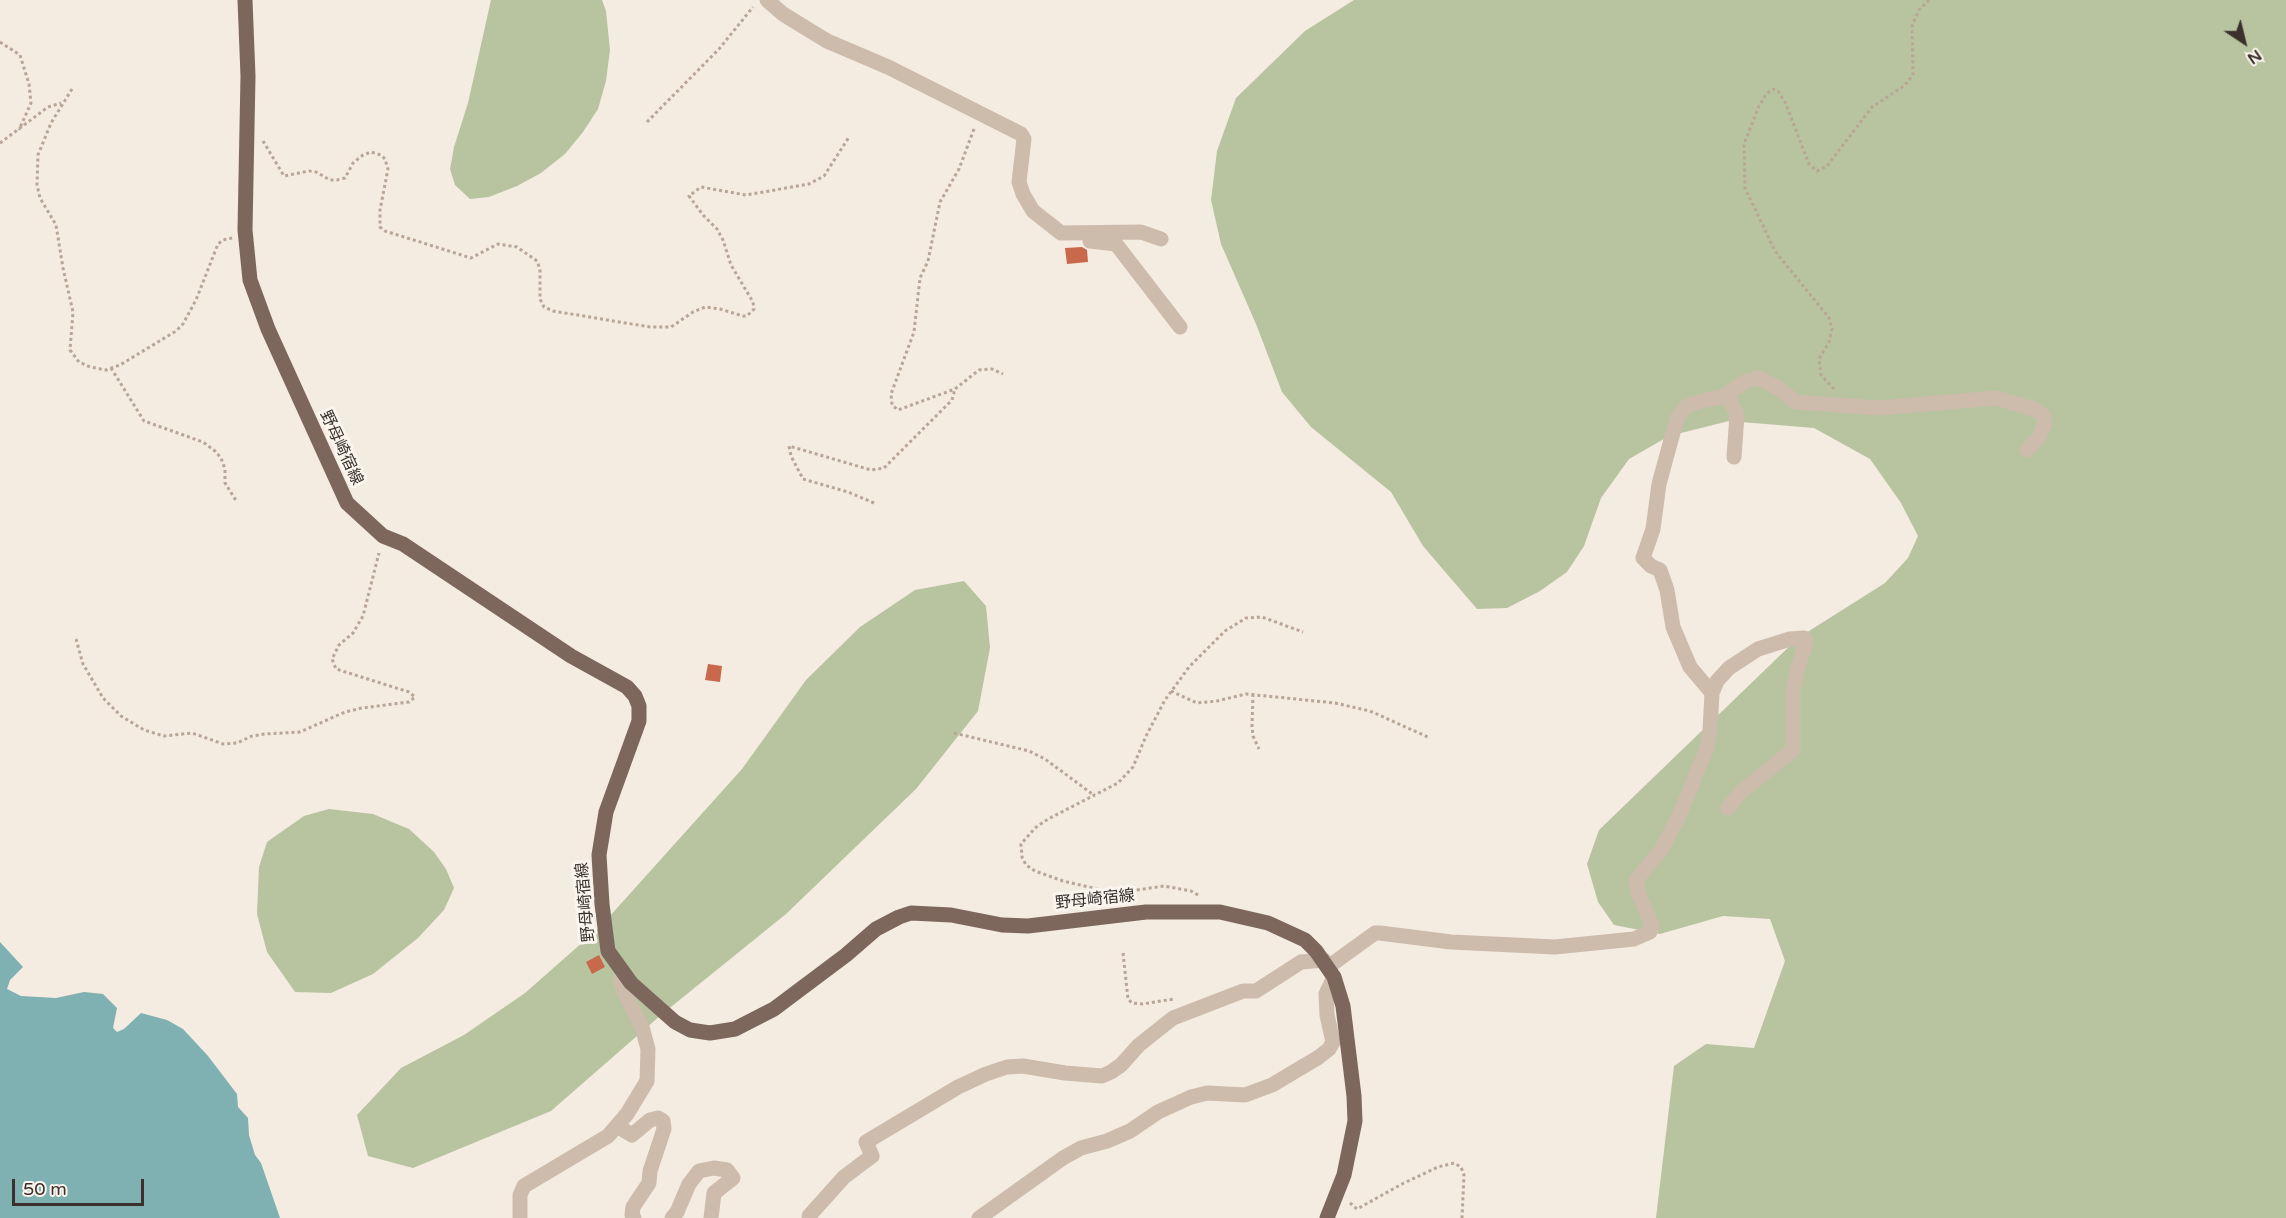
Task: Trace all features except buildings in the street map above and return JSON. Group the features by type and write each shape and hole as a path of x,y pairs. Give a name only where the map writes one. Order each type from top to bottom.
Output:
{"main road":[{"name":"野母崎宿線","path":"245,0 248,76 245,235 249,280 313,432 347,502 383,536 403,544 571,656 627,687 635,696 639,706 639,721 606,812 599,855 608,951 621,972 675,1022 690,1030 710,1033 735,1029 774,1009 846,955 876,929 911,913 951,915 1002,925 1028,926 1146,912 1220,912 1268,922 1305,940 1329,968 1343,1006 1355,1121 1344,1174 1327,1218"}],"street":[{"path":"767,0 783,14 827,41 888,67 1022,134 1024,139 1019,182 1033,211 1072,239 1116,244 1180,327"},
{"path":"1061,233 1141,232 1161,239"},
{"path":"1712,693 1690,667 1673,627 1667,590 1660,570 1651,566 1643,558 1653,529 1659,484 1677,418 1687,406 1722,397 1746,381 1759,378 1778,388 1796,402 1843,406 1879,408 1995,398 2034,409 2043,415 2045,422 2039,437 2027,450"},
{"path":"1727,393 1737,415 1734,457"},
{"path":"979,1218 1063,1158 1082,1148 1130,1131 1158,1112 1191,1096 1207,1093 1245,1095 1272,1085 1319,1057 1329,1049 1333,1042 1327,1015 1326,994 1329,968 1375,933 1451,942 1555,947 1634,939 1650,932 1652,925 1639,895 1636,880 1661,850 1679,816 1706,750 1710,731 1712,693 1718,681 1729,668 1753,651 1790,639 1806,640 1793,687 1793,750 1741,792 1728,808"},
{"path":"809,1216 844,1177 872,1156 866,1142 958,1087 1007,1067 1023,1066 1102,1076 1121,1065 1139,1045 1173,1018 1243,991 1256,991 1301,962 1329,968"},
{"path":"520,1218 520,1195 524,1186 608,1136 640,1096 647,1081 648,1049 642,1027 621,983 621,972"},
{"path":"617,1126 632,1135 650,1119 658,1118 663,1121 664,1129 650,1171 649,1184 633,1207 634,1218"},
{"path":"672,1218 689,1184 699,1171 714,1168 727,1170 732,1178 714,1193 711,1218"}],"path":[{"path":"647,122 719,49 758,0"},
{"path":"1843,406 1838,393 1821,375 1819,359 1829,342 1832,329 1828,318 1775,251 1745,188 1744,144 1759,105 1767,93 1774,89 1785,102 1809,164 1817,171 1827,166 1872,107 1905,86 1913,75 1912,26 1919,10 1929,0"},
{"path":"0,42 20,55 29,84 31,103 19,130"},
{"path":"72,88 61,103 38,154 37,185 40,198 56,225 73,312 70,350 79,362 106,370 120,365 176,331 183,324 196,300 218,244 223,240 245,235"},
{"path":"0,143 48,107 61,103"},
{"path":"979,113 959,170 940,202 928,261 920,278 914,332 891,394 892,405 898,410 955,389 979,370 992,369 1002,374"},
{"path":"247,125 260,136 284,176 309,171 316,172 330,180 337,180 345,178 353,163 363,155 371,152 381,155 388,169 380,210 380,227 385,231 471,258 498,244 517,247 537,261 540,269 540,299 544,307 553,311 650,327 671,327 705,307 743,316 754,309 753,303 731,265 717,229 689,196 701,187 746,195 809,184 824,176 849,137"},
{"path":"111,368 144,421 203,442 215,451 221,458 225,469 225,483 237,502"},
{"path":"874,503 848,492 803,479 789,447 871,470 884,468 952,399 955,389"},
{"path":"76,639 83,664 103,698 121,716 144,730 164,736 192,733 223,744 237,743 252,736 300,732 345,712 409,702 415,698 409,692 336,669 333,659 339,645 353,633 363,616 383,536"},
{"path":"1220,912 1212,902 1191,891 1164,886 1123,892 1106,891 1035,871 1026,865 1022,857 1021,844 1035,828 1048,819 1095,797 1118,783 1133,767 1146,736 1171,691 1189,667 1225,631 1246,618 1262,617 1303,632"},
{"path":"1171,691 1197,703 1246,694 1335,703 1370,711 1430,738"},
{"path":"1253,694 1253,736 1259,749"},
{"path":"954,733 1029,751 1045,759 1095,797"},
{"path":"1123,953 1128,999 1132,1003 1142,1005 1184,997"},
{"path":"1349,1201 1357,1209 1402,1184 1454,1162 1461,1167 1464,1175 1462,1218"}],"green space":[{"path":"491,0 602,0 606,11 610,50 606,81 598,109 565,154 541,173 517,186 489,197 470,199 455,185 450,169 454,147 468,103"},
{"path":"1354,0 2286,0 2286,1218 1656,1218 1674,1066 1706,1044 1754,1048 1785,961 1770,919 1723,916 1660,934 1614,925 1598,902 1587,864 1599,830 1798,638 1885,583 1908,558 1918,536 1901,503 1870,459 1814,428 1729,421 1669,436 1629,459 1601,498 1584,546 1567,572 1540,591 1507,608 1477,609 1423,546 1391,492 1311,427 1282,392 1256,324 1221,244 1211,200 1217,151 1236,98 1305,31"},
{"path":"964,581 986,606 990,648 978,711 916,789 786,914 661,1015 551,1111 413,1168 368,1156 357,1115 401,1068 464,1035 525,993 600,927 742,769 806,680 860,627 915,590"},
{"path":"329,809 373,814 409,829 434,852 446,869 454,888 444,910 418,938 373,974 331,993 295,992 267,952 257,914 259,867 267,842 304,816"}],"water":[{"path":"0,942 23,967 10,980 7,989 21,996 56,998 84,992 103,994 117,1008 113,1028 117,1032 124,1029 141,1013 167,1020 183,1029 208,1056 237,1094 238,1107 248,1118 249,1135 255,1155 261,1163 280,1218 0,1218"}]}
